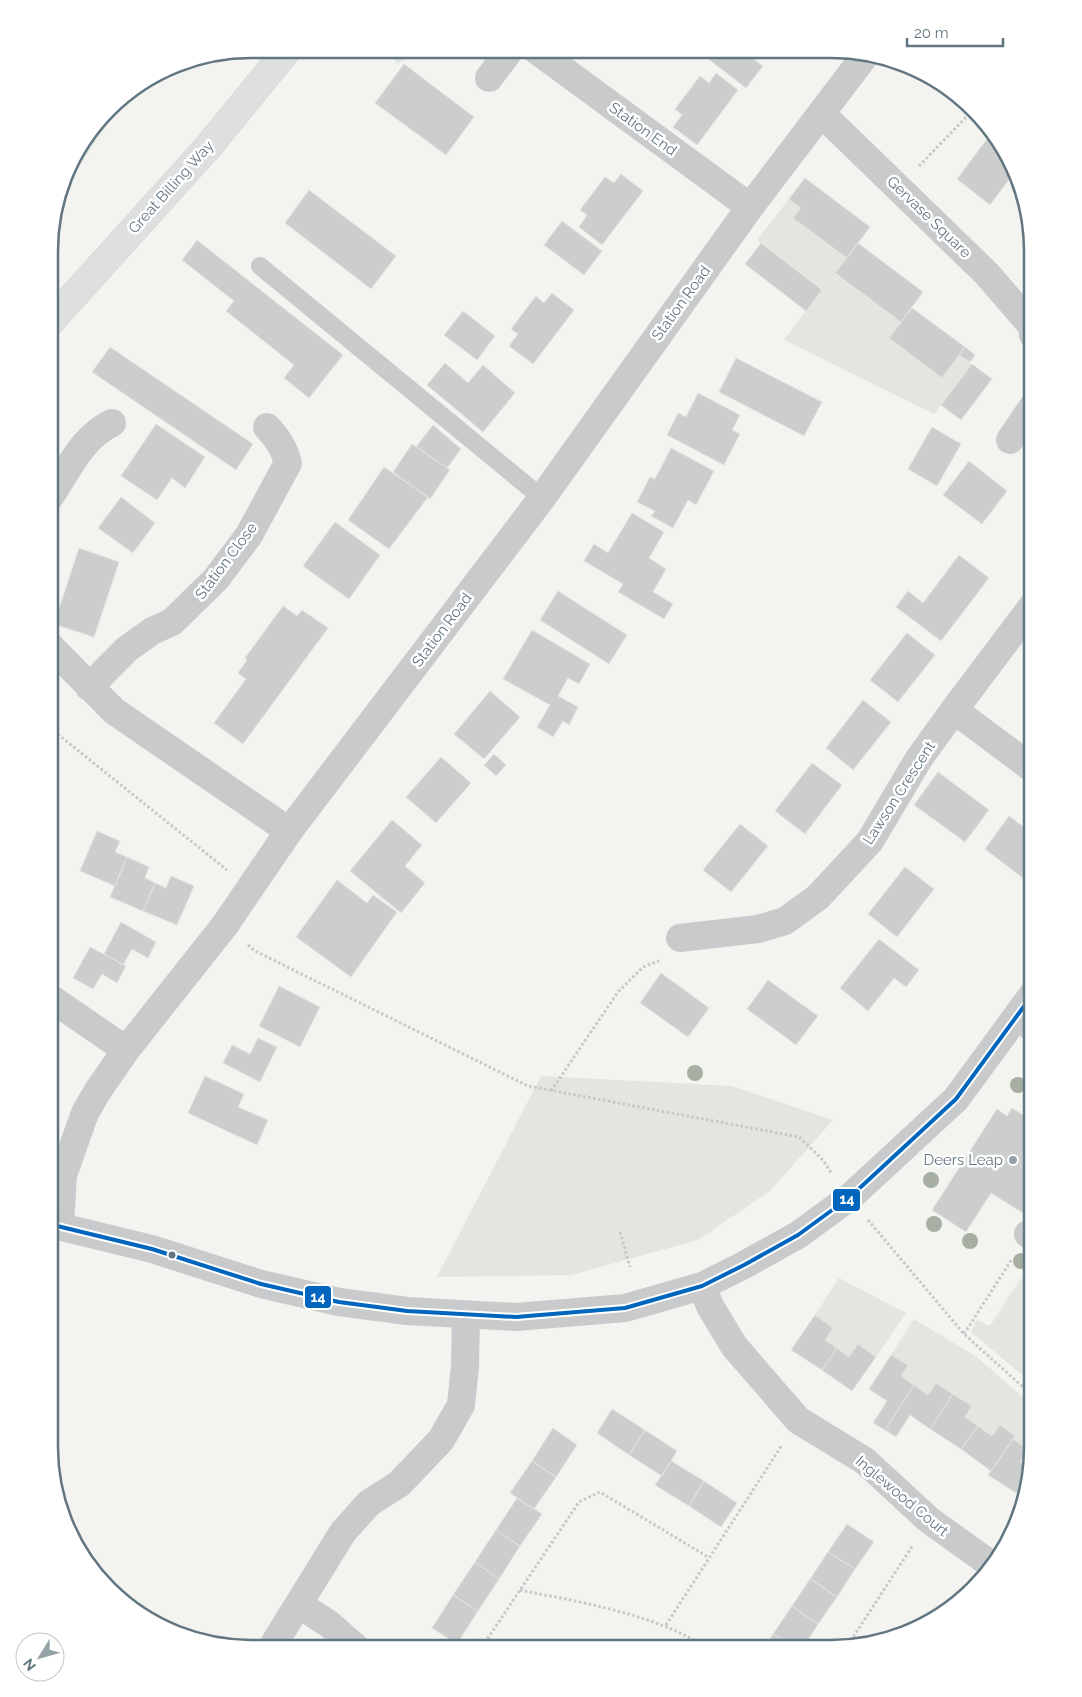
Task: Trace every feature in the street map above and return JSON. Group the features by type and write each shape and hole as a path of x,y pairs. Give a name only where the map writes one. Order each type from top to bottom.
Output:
{"main road":[{"name":"Great Billing Way","path":"58,313 208,147 281,58"}],"street":[{"path":"489,78 504,58"},
{"name":"Station End","path":"547,58 750,207"},
{"name":"Station Road","path":"58,1205 63,1174 75,1140 97,1092 126,1050 226,924 289,831 542,498 750,207 862,60"},
{"name":"Gervase Square","path":"822,114 987,274 1024,317"},
{"path":"1010,440 1024,419"},
{"path":"58,485 86,441 98,430 112,423"},
{"name":"Station Close","path":"89,686 127,649 152,631 172,622 193,604 216,580 249,535 288,463 278,438 267,427"},
{"name":"Lawson Crescent","path":"680,938 767,926 785,921 818,897 870,841 918,760 1024,617"},
{"path":"58,654 114,711 289,831"},
{"path":"954,710 1024,763"},
{"path":"58,1003 126,1050"},
{"path":"58,1225 152,1250 261,1284 329,1299 407,1311 516,1317 625,1308 702,1286 744,1265 798,1234 850,1197 956,1099 1024,1023"},
{"name":"Inglewood Court","path":"702,1286 710,1306 734,1346 798,1420 866,1461 929,1520 987,1562"},
{"path":"277,1640 300,1605 343,1532 369,1503 398,1484 441,1440 461,1405 466,1366 466,1315"},
{"path":"300,1605 329,1624 347,1640"}],"lane":[{"path":"260,266 542,498"}],"path":[{"path":"916,168 969,115"},
{"path":"58,734 249,888"},
{"path":"226,924 255,952 528,1086 799,1137 823,1160 834,1177"},
{"path":"551,1090 618,992 643,968 662,960"},
{"path":"866,1217 964,1334 1024,1388"},
{"path":"620,1232 630,1267"},
{"path":"964,1334 1024,1246"},
{"path":"666,1626 708,1557 798,1420"},
{"path":"487,1640 579,1502 600,1492 708,1557"},
{"path":"852,1638 929,1520"},
{"path":"520,1590 586,1604 666,1626 695,1640"}],"shaded area":[{"path":"393,58 408,58 397,64"},
{"path":"114,114 72,177 90,143"},
{"path":"789,199 801,208 794,218 847,258 835,274 901,322 889,338 942,378 959,355 972,364 934,414 784,340 822,289 757,240"},
{"path":"541,1076 732,1086 833,1120 770,1191 698,1240 571,1275 437,1277"},
{"path":"839,1278 906,1313 876,1357 858,1344 849,1357 825,1340 815,1315"},
{"path":"1021,1278 1024,1280 1024,1376 971,1332 977,1320 990,1326"},
{"path":"914,1319 977,1357 1024,1398 1024,1447 1013,1439 1015,1436 1000,1426 992,1436 965,1417 972,1406 936,1383 928,1395 901,1376 907,1365 891,1355"}],"building":[{"path":"707,58 752,58 763,66 746,88"},
{"path":"404,64 474,117 446,155 375,103"},
{"path":"716,73 738,90 697,145 673,127 682,115 675,109 700,76 709,83"},
{"path":"988,137 999,154 1010,178 990,205 957,179"},
{"path":"621,174 643,191 602,245 579,227 587,215 580,210 605,177 614,183"},
{"path":"805,178 870,227 847,258 793,218 801,208 789,199"},
{"path":"309,190 396,256 371,289 285,223"},
{"path":"562,221 602,251 584,275 544,245"},
{"path":"197,240 343,355 309,398 284,378 294,365 226,311 234,301 182,260"},
{"path":"761,243 822,290 806,311 745,264"},
{"path":"858,243 923,292 901,322 835,273"},
{"path":"552,293 574,310 533,364 509,346 518,334 511,329 536,296 544,303"},
{"path":"912,308 965,347 942,378 889,338"},
{"path":"463,311 495,336 477,360 444,335"},
{"path":"110,347 253,444 236,470 92,372"},
{"path":"965,347 975,355 970,362 959,355"},
{"path":"736,358 822,402 804,436 719,392"},
{"path":"445,363 468,383 483,365 515,393 483,432 427,385"},
{"path":"972,364 992,379 961,420 941,405"},
{"path":"698,393 740,415 732,430 740,434 724,465 667,435 678,413 686,417"},
{"path":"156,424 205,457 185,488 172,478 157,500 121,476"},
{"path":"433,425 461,449 447,468 416,447"},
{"path":"932,427 961,444 937,486 908,469"},
{"path":"412,444 450,470 430,499 393,472"},
{"path":"671,448 714,471 696,505 688,500 673,528 651,516 655,511 637,502 650,477 655,479"},
{"path":"969,461 1007,491 982,524 943,495"},
{"path":"384,467 428,497 389,549 348,520"},
{"path":"121,497 155,523 133,553 98,528"},
{"path":"632,513 664,532 649,558 666,569 653,592 673,604 664,619 618,592 623,584 584,561 594,544 608,553"},
{"path":"335,522 380,555 349,599 303,566"},
{"path":"79,548 119,562 94,637 58,625 58,612"},
{"path":"959,555 989,578 941,641 896,607 908,591 923,603"},
{"path":"558,591 627,635 609,664 540,620"},
{"path":"283,606 297,616 302,610 328,628 243,744 214,723 246,679 238,673 247,660 245,658"},
{"path":"532,630 590,664 579,684 568,678 558,696 578,707 569,725 563,721 553,737 537,727 550,705 503,679"},
{"path":"907,633 935,655 898,702 870,680"},
{"path":"490,691 520,717 484,759 454,734"},
{"path":"863,700 891,722 853,770 826,748"},
{"path":"494,754 506,765 496,776 484,765"},
{"path":"441,757 471,783 436,823 406,797"},
{"path":"812,763 842,785 805,834 775,811"},
{"path":"938,772 989,810 965,842 914,805"},
{"path":"1009,816 1024,827 1024,877 1023,878 985,849"},
{"path":"392,820 422,845 405,866 425,883 401,913 350,871"},
{"path":"740,824 768,846 731,892 703,870"},
{"path":"97,831 120,841 115,852 127,857 115,886 80,871"},
{"path":"127,857 149,867 145,878 155,883 143,911 110,897"},
{"path":"905,867 934,889 897,937 868,914"},
{"path":"171,876 194,886 177,925 143,911 155,883 166,888"},
{"path":"337,880 367,903 373,895 397,912 351,977 296,937"},
{"path":"121,922 156,942 148,958 132,949 123,965 104,954"},
{"path":"879,939 919,970 906,987 894,978 868,1011 840,988"},
{"path":"90,947 126,966 117,983 102,974 93,989 73,978"},
{"path":"661,973 709,1008 688,1037 640,1003"},
{"path":"768,980 818,1016 796,1045 747,1009"},
{"path":"279,986 320,1007 300,1047 259,1026"},
{"path":"258,1038 277,1047 260,1082 223,1063 232,1045 250,1054"},
{"path":"205,1076 244,1094 238,1107 268,1120 257,1145 188,1113"},
{"path":"1012,1108 1024,1115 1024,1212 1023,1213 991,1193 966,1232 932,1210 997,1109 1007,1116"},
{"path":"815,1315 833,1328 825,1340 837,1348 822,1370 791,1350"},
{"path":"858,1344 876,1357 852,1391 822,1370 837,1348 849,1357"},
{"path":"891,1355 908,1365 901,1376 914,1385 885,1430 873,1423 887,1401 869,1389"},
{"path":"936,1383 953,1394 930,1429 910,1415 896,1437 885,1430 914,1385 928,1395"},
{"path":"953,1394 972,1406 965,1417 978,1426 961,1449 930,1429"},
{"path":"612,1409 645,1430 629,1455 597,1433"},
{"path":"1000,1425 1015,1436 991,1471 961,1449 978,1426 992,1436"},
{"path":"553,1428 577,1445 556,1477 532,1461"},
{"path":"645,1430 677,1451 662,1476 629,1455"},
{"path":"1013,1439 1024,1447 1024,1457 1020,1462 1024,1465 1023,1471 1018,1494 988,1475"},
{"path":"532,1461 556,1477 534,1509 510,1493"},
{"path":"671,1461 704,1481 689,1506 655,1485"},
{"path":"704,1481 737,1503 721,1527 689,1506"},
{"path":"517,1498 542,1514 520,1546 496,1530"},
{"path":"847,1524 874,1542 855,1569 828,1552"},
{"path":"496,1530 520,1546 499,1579 475,1562"},
{"path":"828,1552 855,1569 837,1597 810,1579"},
{"path":"475,1562 499,1579 478,1611 453,1595"},
{"path":"810,1579 837,1597 818,1624 792,1606"},
{"path":"453,1595 478,1611 460,1640 451,1640 432,1628"},
{"path":"792,1606 818,1624 808,1640 782,1640 773,1634"},
{"path":"773,1634 782,1640 769,1640"}],"transit line":[{"name":"14","path":"58,1226 152,1249 261,1284 339,1302 407,1311 516,1317 625,1308 702,1286 798,1235 850,1197 956,1099 1024,1006"}],"place":[{"name":"Deers Leap","path":"1013,1160"}]}
